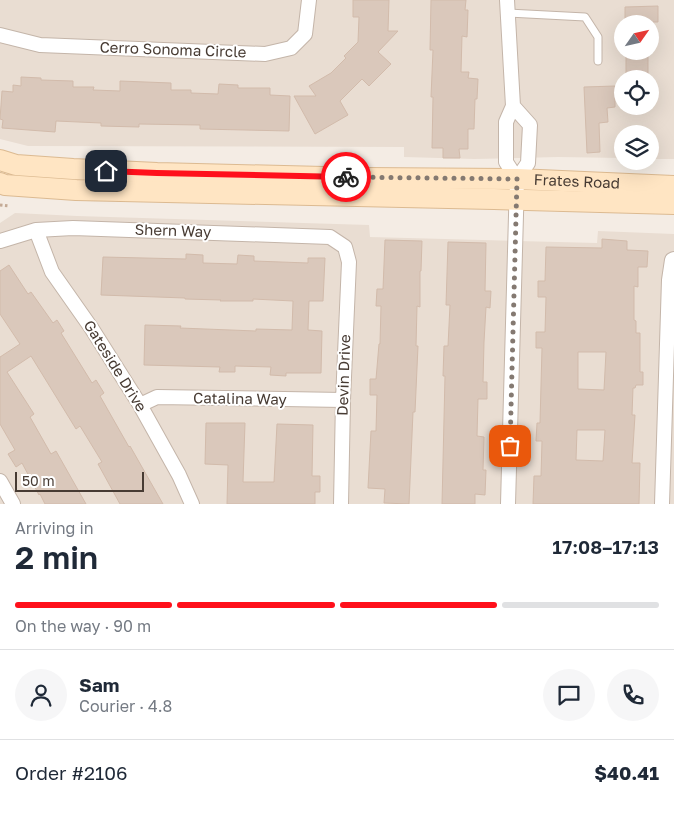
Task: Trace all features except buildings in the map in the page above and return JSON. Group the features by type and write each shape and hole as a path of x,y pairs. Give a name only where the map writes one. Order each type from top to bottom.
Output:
{"street":[{"name":"Cerro Sonoma Circle","path":"0,35 40,45 265,54 291,48 305,34 309,0"},
{"path":"508,7 514,106 506,122 506,162 517,179 508,504"},
{"path":"514,106 530,125 528,163 517,179"},
{"name":"Frates Road","path":"0,160 16,164 73,169 157,173 354,178 517,179 674,186"},
{"name":"Frates Road","path":"0,183 5,185 76,190 674,204"},
{"name":"Shern Way","path":"0,241 36,230 73,228 330,237 345,247"},
{"name":"Gateside Drive","path":"36,230 52,272 92,329 140,405 179,475 192,504"},
{"name":"Devin Drive","path":"341,504 349,262 345,247"},
{"path":"662,504 669,280 673,260"},
{"name":"Catalina Way","path":"140,405 157,397 343,400"},
{"path":"0,481 13,504"}],"lane":[{"path":"508,7 585,17 598,37 598,61"}],"shaded area":[{"path":"0,0 674,0 674,159 659,159 659,125 614,125 614,158 474,159 404,157 404,147 28,146 0,139"},
{"path":"15,213 369,225 370,237 597,243 598,231 674,234 674,504 0,504 0,223"}],"way so far":[{"path":"346,177 517,179 510,446"}],"route":[{"path":"106,171 346,177"}]}
